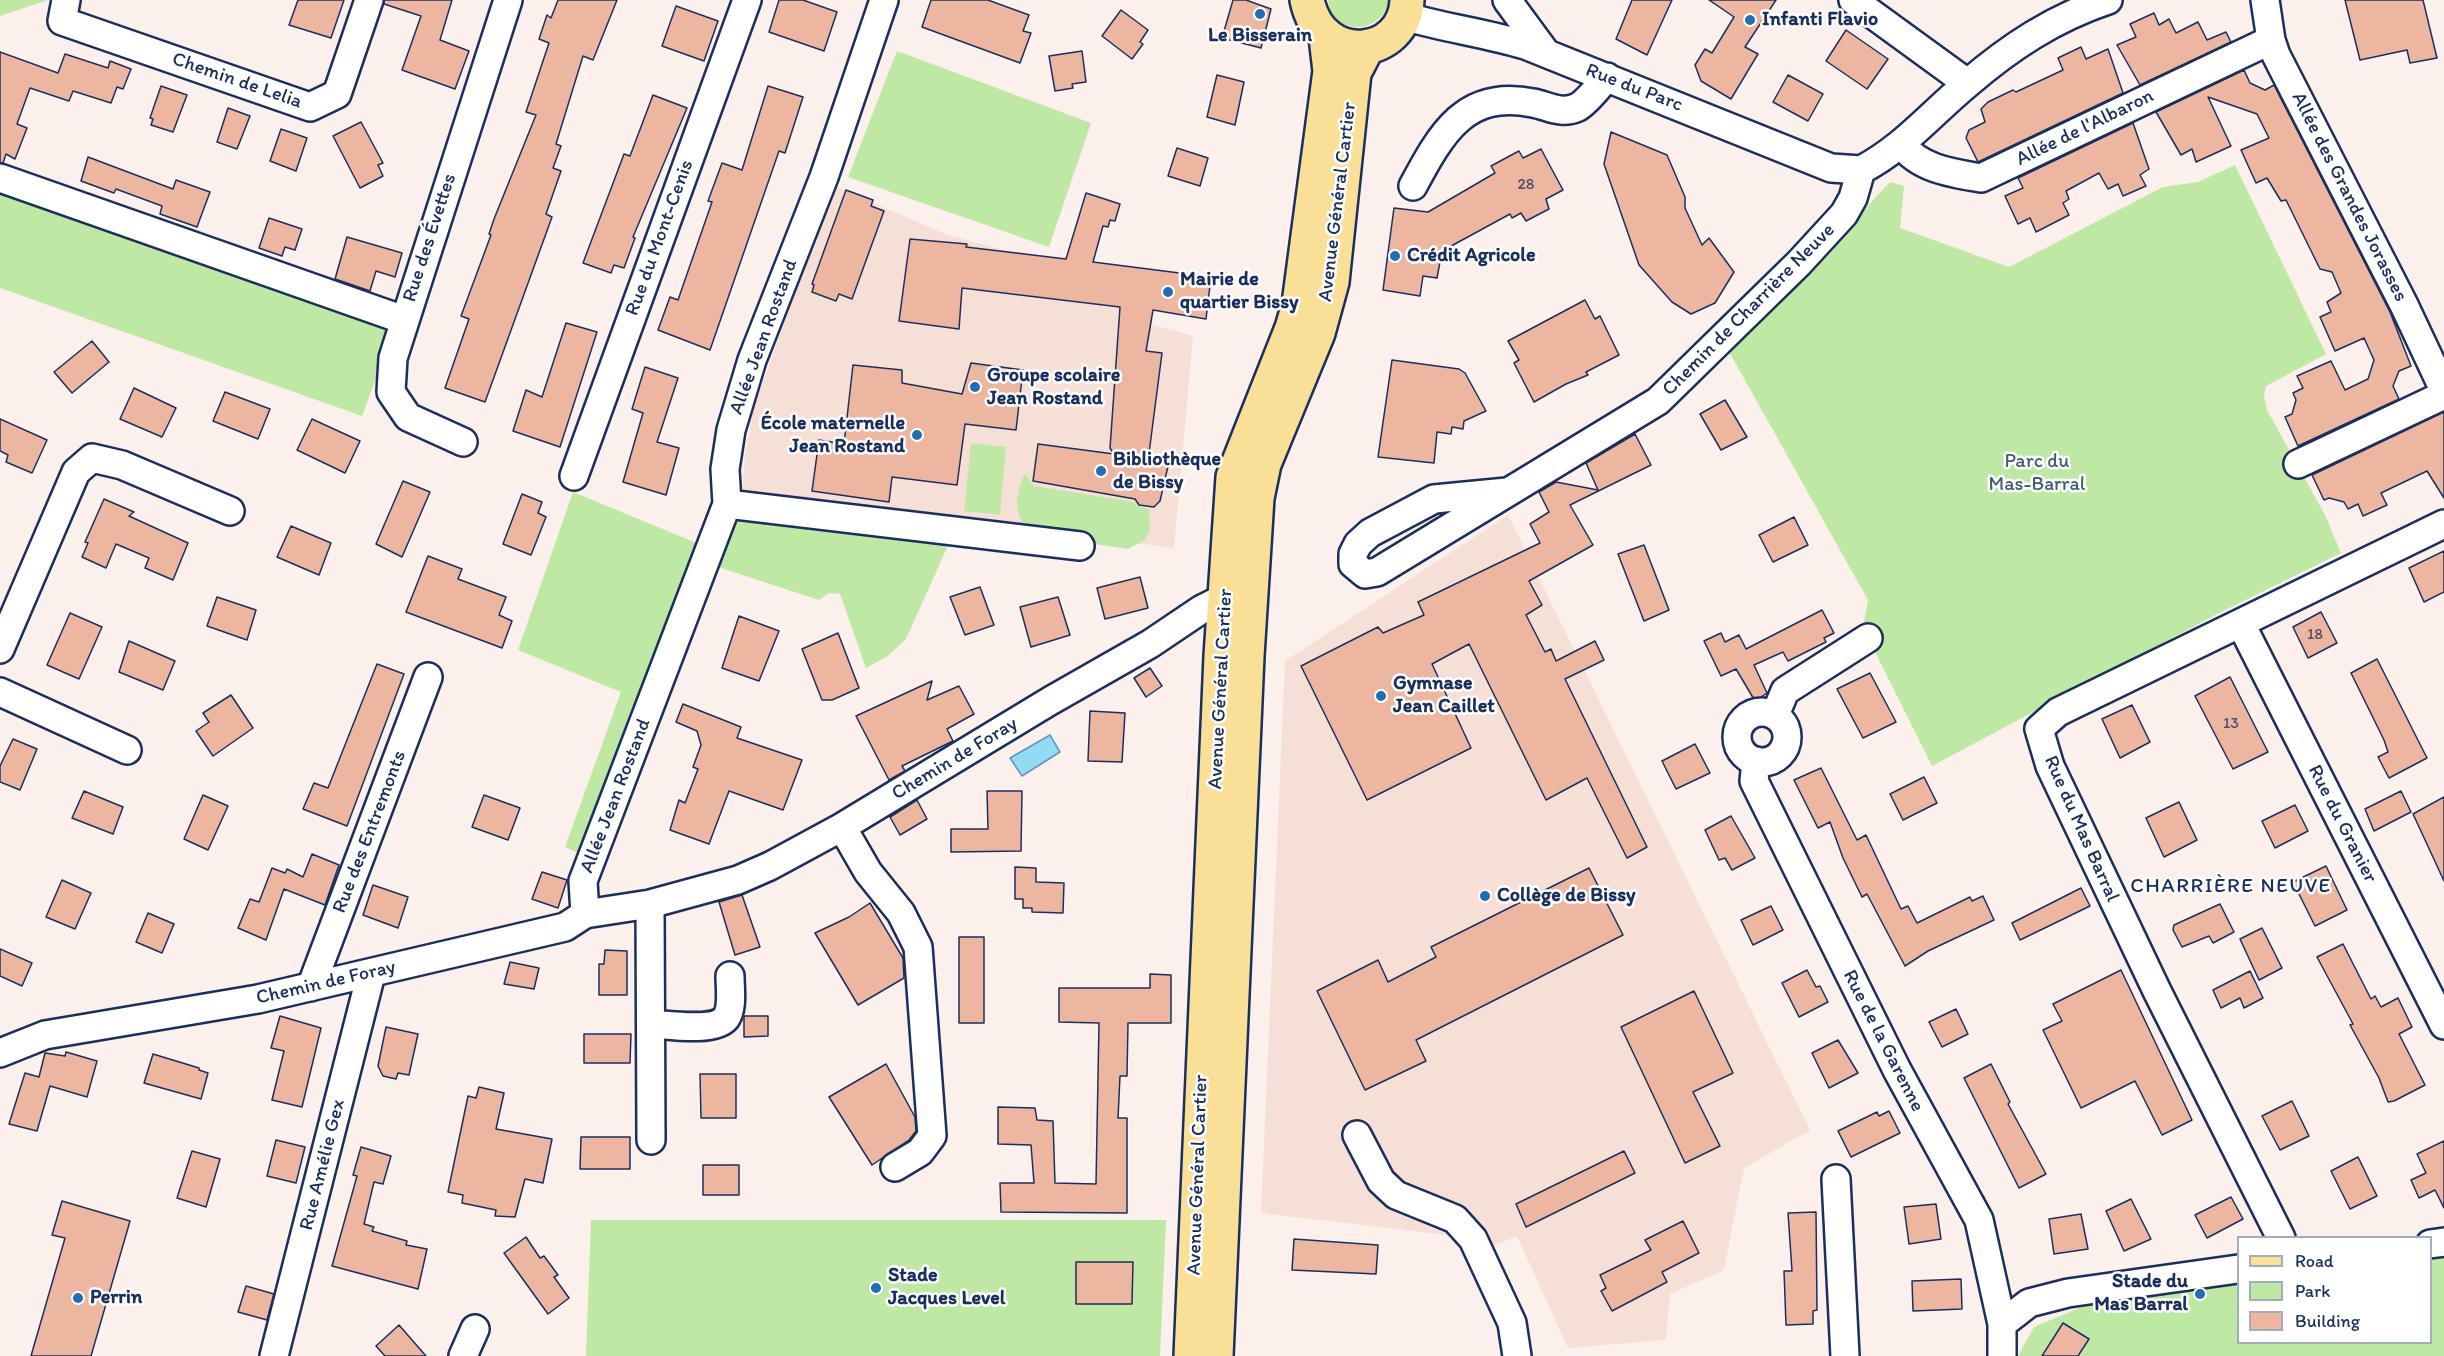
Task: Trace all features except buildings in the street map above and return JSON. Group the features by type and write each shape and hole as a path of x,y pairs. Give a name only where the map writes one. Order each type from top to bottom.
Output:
{"main road":[{"path":"1307,0 1310,15 1326,37 1353,48 1382,41 1394,32 1406,8"},
{"name":"Avenue Général Cartier","path":"1191,1356 1220,668 1253,561 1260,453 1299,304 1330,72 1326,37"},
{"name":"Avenue Général Cartier","path":"1216,1356 1238,605 1233,477 1260,453 1318,333 1332,282 1354,73 1368,46"}],"street":[{"name":"Chemin de Lelia","path":"66,0 62,21 310,107 338,94 369,0"},
{"name":"Rue des Évettes","path":"463,442 408,417 391,392 393,358 508,0"},
{"name":"Rue du Mont-Cenis","path":"574,476 747,0"},
{"name":"Allée Jean Rostand","path":"585,914 584,881 727,504 725,469 731,430 752,360 824,177 884,0"},
{"path":"1507,0 1546,53"},
{"path":"1853,0 1967,83"},
{"path":"1861,170 1878,162 1901,144 1967,83 2015,46 2048,24 2072,12 2108,0"},
{"name":"Allée des Grandes Jorasses","path":"2265,0 2271,40 2444,390"},
{"name":"Rue du Parc","path":"1406,8 1433,24 1490,34 1546,53 1831,168 1861,170"},
{"name":"Allée de l'Albaron","path":"1901,144 1911,157 1942,172 1981,178 2271,40"},
{"path":"1413,186 1442,137 1460,116 1481,104 1507,99 1559,111 1576,107 1607,77"},
{"name":"Chemin de Charrière Neuve","path":"1507,492 1434,500 1370,533 1358,544 1353,554 1353,564 1365,574 1377,573 1658,401 1799,263 1844,214 1853,198 1861,170"},
{"path":"0,178 404,320"},
{"path":"2298,464 2444,395"},
{"path":"0,649 76,472 92,458 122,465 230,510"},
{"path":"727,504 1080,546"},
{"name":"Rue du Mas Barral","path":"2281,1236 2126,927 2050,766 2039,729 2058,712 2444,524"},
{"name":"Chemin de Foray","path":"0,1053 45,1035 258,999 371,974 565,927 585,914 650,904 738,880 770,867 842,827 1050,701 1150,644 1202,609 1214,603 1238,605"},
{"name":"Rue du Granier","path":"2241,624 2444,1025"},
{"path":"1775,715 1785,691 1868,638"},
{"name":"Rue des Entremonts","path":"311,987 428,677"},
{"path":"0,692 127,750"},
{"path":"1758,712 1775,715 1785,726 1787,734 1784,750 1772,760 1756,761 1748,757 1738,744 1739,727 1744,720 1758,712"},
{"name":"Rue de la Garenne","path":"1756,761 1754,781 1808,895 1897,1070 1979,1220 2002,1324 2002,1356"},
{"path":"842,827 868,873 901,913 918,947 932,1136 920,1152 895,1167"},
{"path":"650,904 651,1140"},
{"name":"Rue Amélie Gex","path":"274,1356 371,974"},
{"path":"652,1024 699,1027 717,1024 726,1018 730,1007 730,976"},
{"path":"1357,1135 1381,1181 1396,1196 1455,1219 1473,1239 1512,1323 1517,1356"},
{"path":"1836,1179 1845,1356"},
{"path":"2002,1324 2029,1303 2068,1293 2237,1269"},
{"path":"463,1356 475,1329"}],"shaded area":[{"name":"Groupe scolaire Jean Rostand","path":"833,186 948,235 1000,249 1126,269 1125,317 1193,336 1174,548 743,491 744,463 753,410"},
{"name":"Collège de Bissy","path":"1508,515 1810,1130 1744,1168 1724,1270 1670,1294 1666,1340 1568,1348 1517,1236 1469,1255 1447,1235 1261,1213 1285,661"}],"green space":[{"path":"0,0 48,0 0,16"},
{"path":"1328,0 1389,0 1385,12 1377,20 1357,27 1338,21 1331,12"},
{"path":"897,51 1091,123 1049,247 848,177"},
{"name":"Parc du Mas-Barral","path":"2235,165 2326,354 2266,386 2264,396 2267,410 2325,515 2341,553 2219,613 1932,766 1863,628 1868,600 1727,348 1833,243 1890,182 1904,186 1900,228 2009,267 2163,187 2198,182"},
{"path":"0,185 396,324 362,416 0,288"},
{"path":"971,443 1006,447 1000,515 964,511"},
{"path":"1025,474 1034,486 1134,502 1140,507 1149,509 1150,529 1145,540 1128,549 1029,534 1017,505 1021,482"},
{"path":"573,492 699,544 583,855 565,847 621,692 518,650"},
{"path":"738,518 950,541 906,639 888,656 866,668 840,594 829,593 819,600 709,564 732,523"},
{"name":"Stade Jacques Level","path":"591,1220 1166,1220 1160,1356 586,1356"},
{"name":"Stade du Mas Barral","path":"2444,1253 2444,1356 2018,1356 2034,1327 2084,1306 2237,1283 2237,1344 2432,1344 2432,1255"}],"water":[{"path":"1050,735 1060,752 1022,776 1010,758"}],"place":[{"name":"Le Bisserain","path":"1260,14"},
{"name":"Infanti Flavio","path":"1750,20"},
{"name":"Crédit Agricole","path":"1395,256"},
{"name":"Mairie de quartier Bissy","path":"1168,292"},
{"name":"Groupe scolaire Jean Rostand","path":"975,387"},
{"name":"École maternelle Jean Rostand","path":"917,435"},
{"name":"Bibliothèque de Bissy","path":"1101,471"},
{"name":"Gymnase Jean Caillet","path":"1381,696"},
{"name":"Collège de Bissy","path":"1485,896"},
{"name":"Stade Jacques Level","path":"876,1288"},
{"name":"Stade du Mas Barral","path":"2200,1294"},
{"name":"Perrin","path":"78,1298"}],"district":[{"name":"CHARRIÈRE NEUVE","path":"2231,887"}]}
